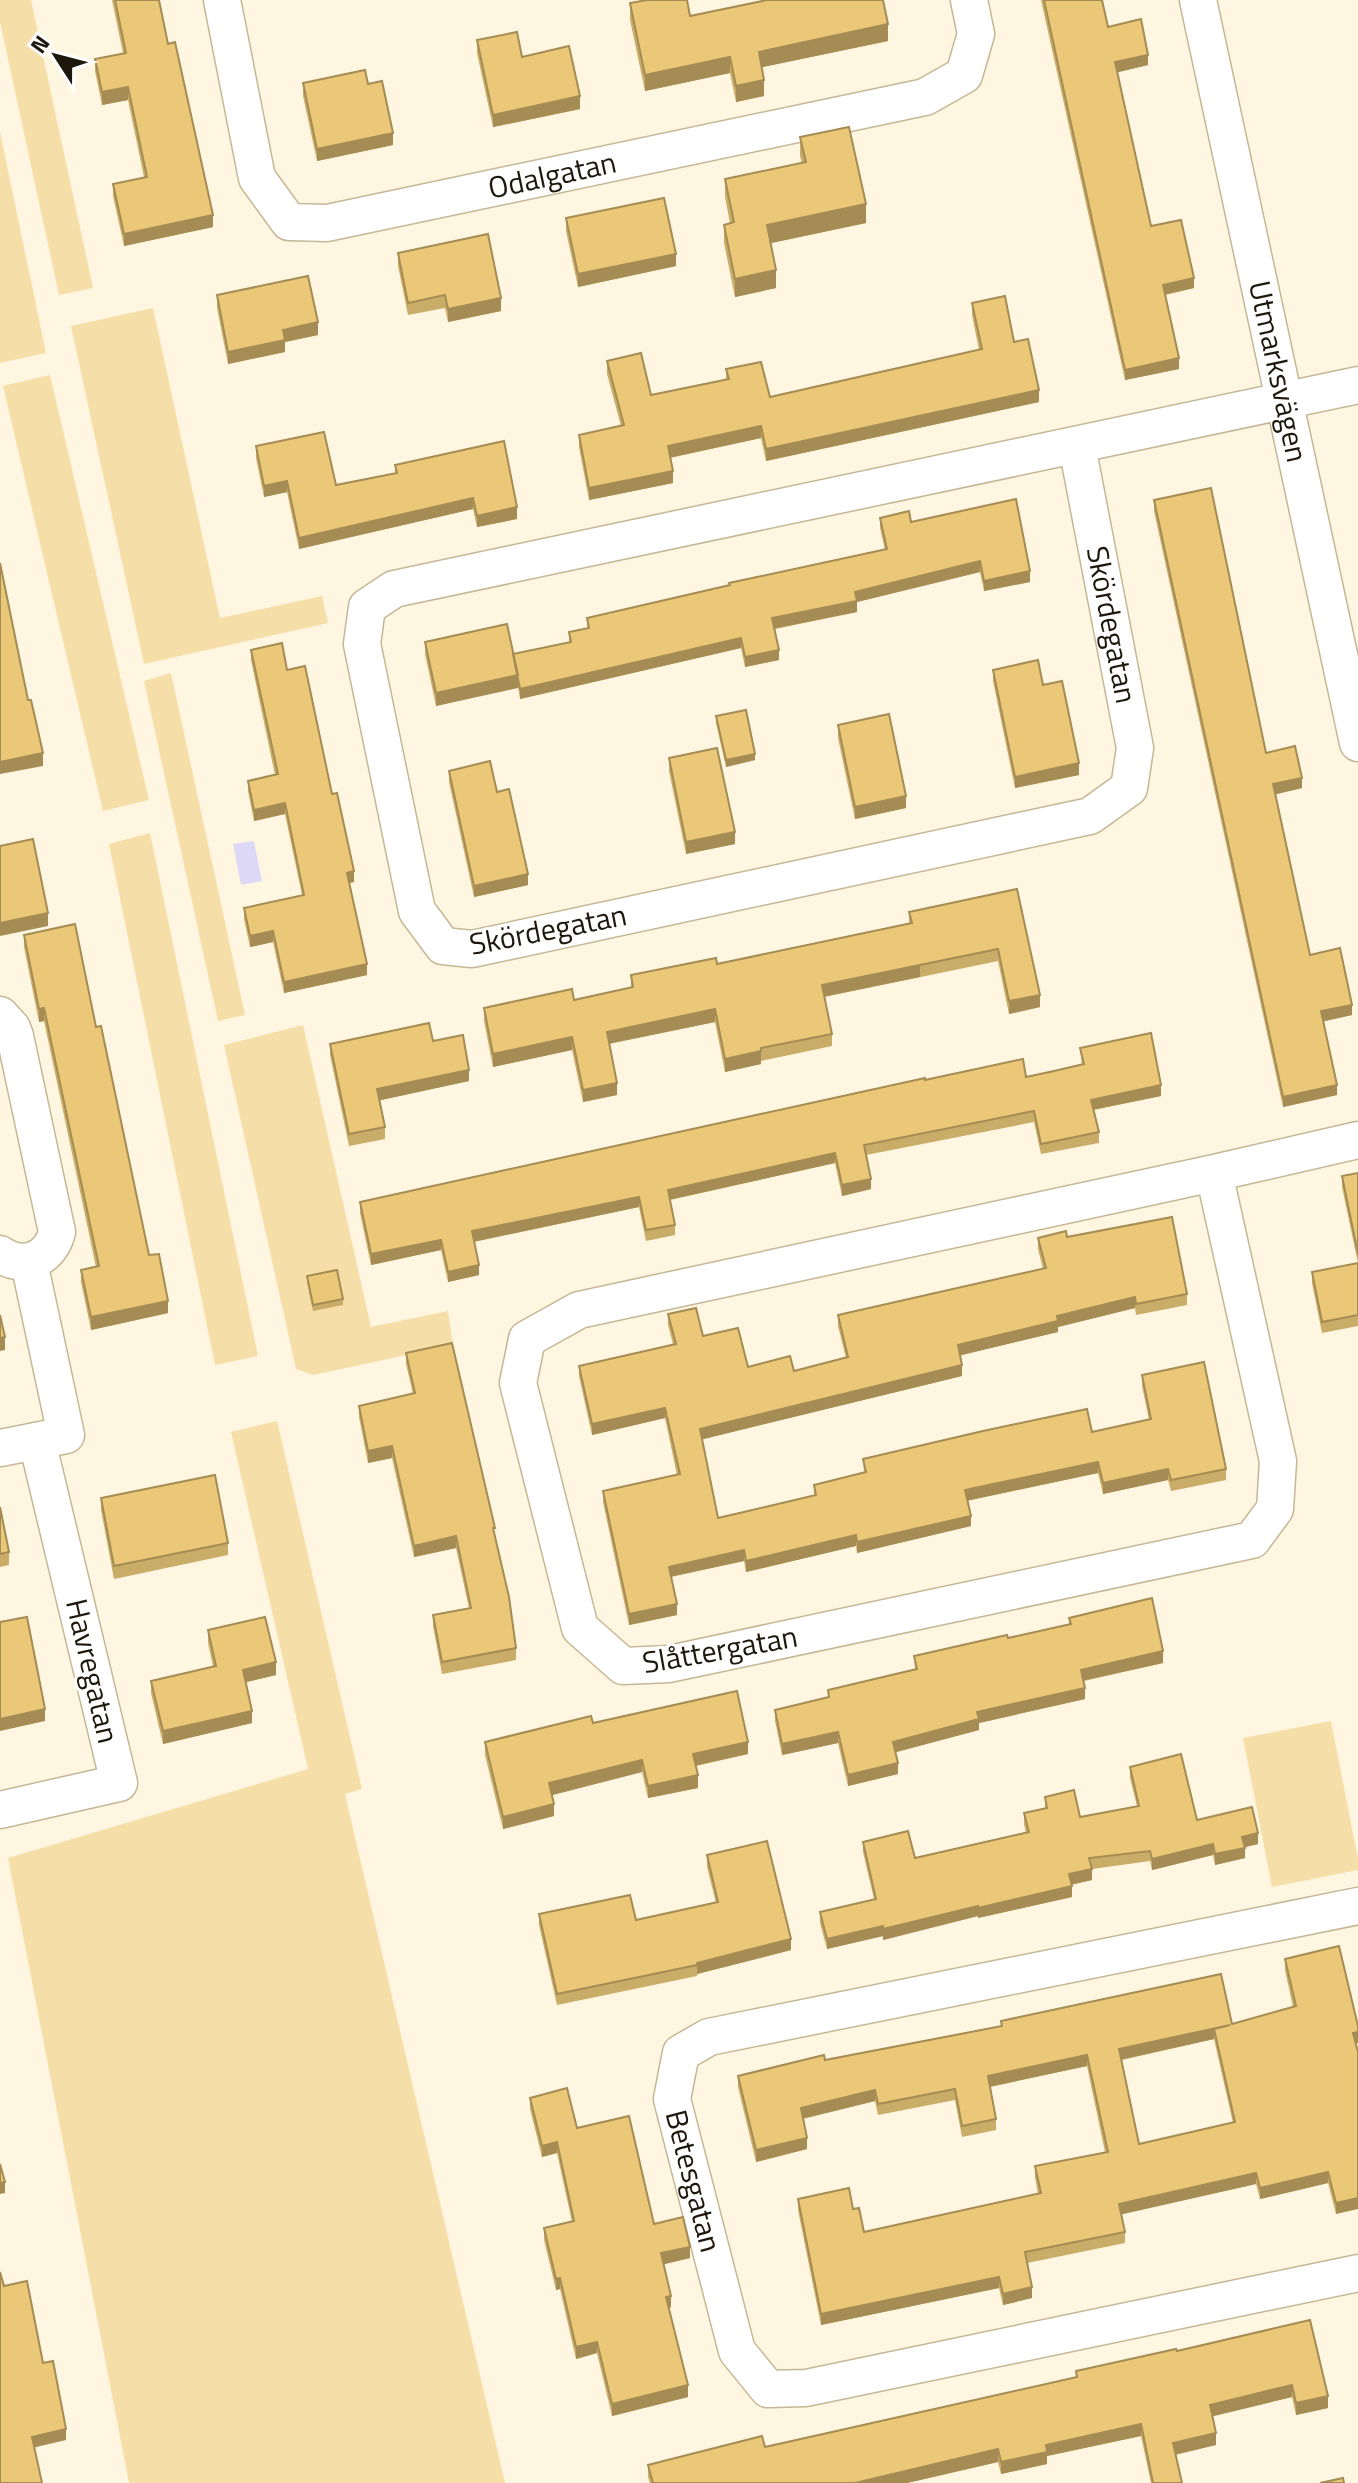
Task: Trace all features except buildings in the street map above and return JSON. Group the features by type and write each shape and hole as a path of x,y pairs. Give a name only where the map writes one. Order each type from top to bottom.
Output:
{"street":[{"name":"Odalgatan","path":"222,0 257,178 289,222 327,223 925,97 964,75 976,34 969,0"},
{"name":"Utmarksvägen","path":"1198,0 1358,743"},
{"name":"Skördegatan","path":"1077,446 1135,748 1129,788 1090,816 472,949 443,946 417,911 362,644 367,607 394,589 1358,385"},
{"path":"0,1015 15,1036 56,1223 55,1240 47,1252 15,1258 66,1435 0,1448"},
{"name":"Slåttergatan","path":"1214,1173 1278,1461 1275,1509 1252,1540 669,1664 623,1666 580,1628 518,1383 527,1339 579,1310 1358,1140"},
{"name":"Havregatan","path":"0,1810 119,1783 37,1441"},
{"name":"Betesgatan","path":"1358,1906 709,2037 681,2053 672,2099 737,2351 768,2389 806,2388 1358,2273"}],"shaded area":[{"path":"0,0 31,0 93,288 59,295 0,22"},
{"path":"0,132 46,353 0,363"},
{"path":"153,308 220,618 322,596 328,623 144,664 71,326"},
{"path":"50,375 149,800 103,811 3,386"},
{"path":"171,673 245,1015 218,1021 144,681"},
{"path":"150,833 258,1356 215,1365 109,844"},
{"path":"254,841 262,881 241,885 233,844"},
{"path":"303,1025 371,1327 448,1311 453,1345 313,1375 296,1369 224,1045"},
{"path":"277,1421 362,1789 345,1794 505,2483 129,2483 8,1858 308,1769 231,1432"},
{"path":"1331,1721 1358,1870 1272,1887 1243,1738"}]}
